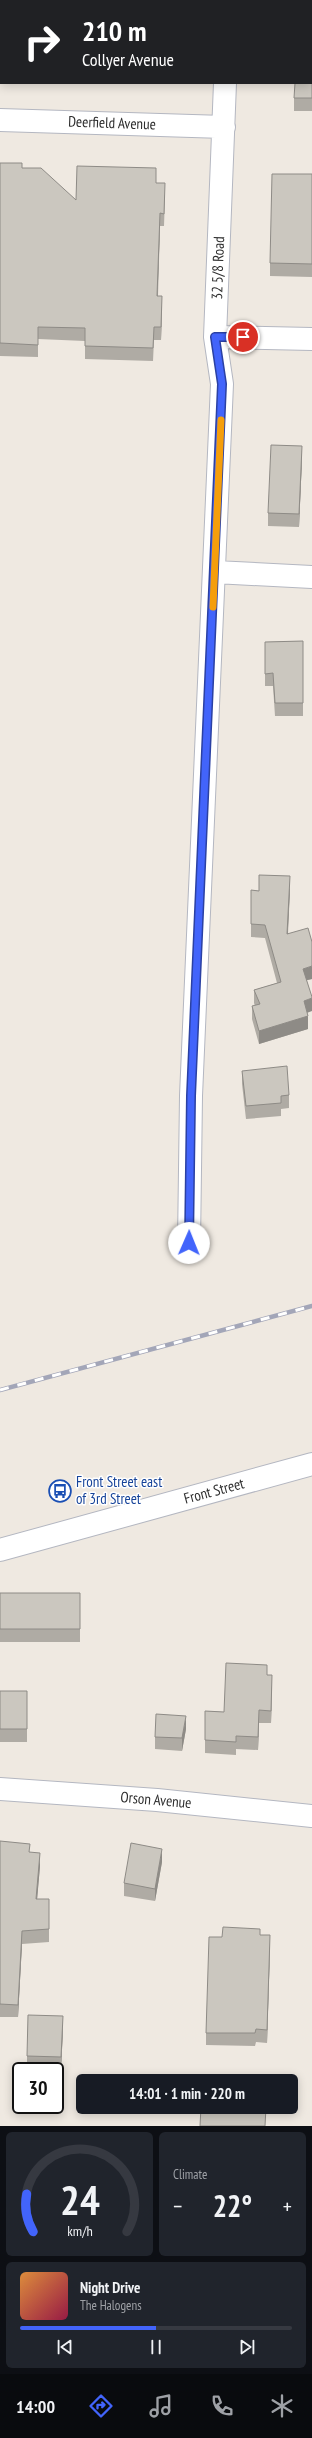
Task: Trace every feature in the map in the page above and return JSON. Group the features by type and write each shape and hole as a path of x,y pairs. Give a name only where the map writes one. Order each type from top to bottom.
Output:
{"street":[{"name":"32 5/8 Road","path":"189,1243 191,1096 222,384 215,337 226,84"},
{"name":"Deerfield Avenue","path":"0,120 224,127"},
{"path":"215,337 312,339"},
{"path":"215,572 312,577"},
{"name":"Front Street","path":"0,1550 312,1464"},
{"name":"Orson Avenue","path":"0,1789 157,1800 312,1816"}],"building":[{"path":"295,84 312,84 312,98 294,98"},
{"path":"0,163 22,163 22,168 41,168 76,200 77,166 156,168 156,183 165,183 164,214 160,213 157,296 162,296 161,327 154,327 153,348 85,346 85,328 38,327 38,345 0,343"},
{"path":"272,174 312,174 312,264 270,263"},
{"path":"271,445 302,446 299,514 268,513"},
{"path":"303,641 303,703 275,703 273,673 265,674 265,642"},
{"path":"259,875 290,876 287,934 308,928 312,942 312,966 303,969 312,998 304,1001 308,1016 259,1031 252,1006 260,1004 254,990 281,982 265,925 251,924 251,890 259,891"},
{"path":"287,1066 289,1095 281,1096 281,1103 246,1106 242,1071"},
{"path":"0,1593 80,1593 80,1629 0,1629"},
{"path":"226,1663 267,1665 267,1675 272,1675 271,1711 259,1710 258,1737 236,1736 236,1742 205,1740 205,1711 224,1712"},
{"path":"0,1691 27,1691 27,1729 0,1729"},
{"path":"156,1714 186,1716 182,1738 155,1737"},
{"path":"0,1841 30,1844 29,1852 40,1853 36,1899 49,1899 49,1929 22,1931 18,2005 0,2004"},
{"path":"131,1843 162,1849 155,1889 124,1883"},
{"path":"223,1927 260,1929 260,1935 270,1935 267,2030 256,2029 255,2033 206,2033 209,1937 222,1937"},
{"path":"28,2015 63,2016 61,2057 27,2056"},
{"path":"201,2114 266,2114 265,2126 200,2126"}],"railway":[{"path":"0,1390 312,1306"}],"slow traffic":[{"path":"213,607 221,420"}],"place":[{"name":"Front Street east of 3rd Street","path":"60,1491"}],"route":[{"path":"189,1243 191,1096 222,384 215,337 243,337"}]}
